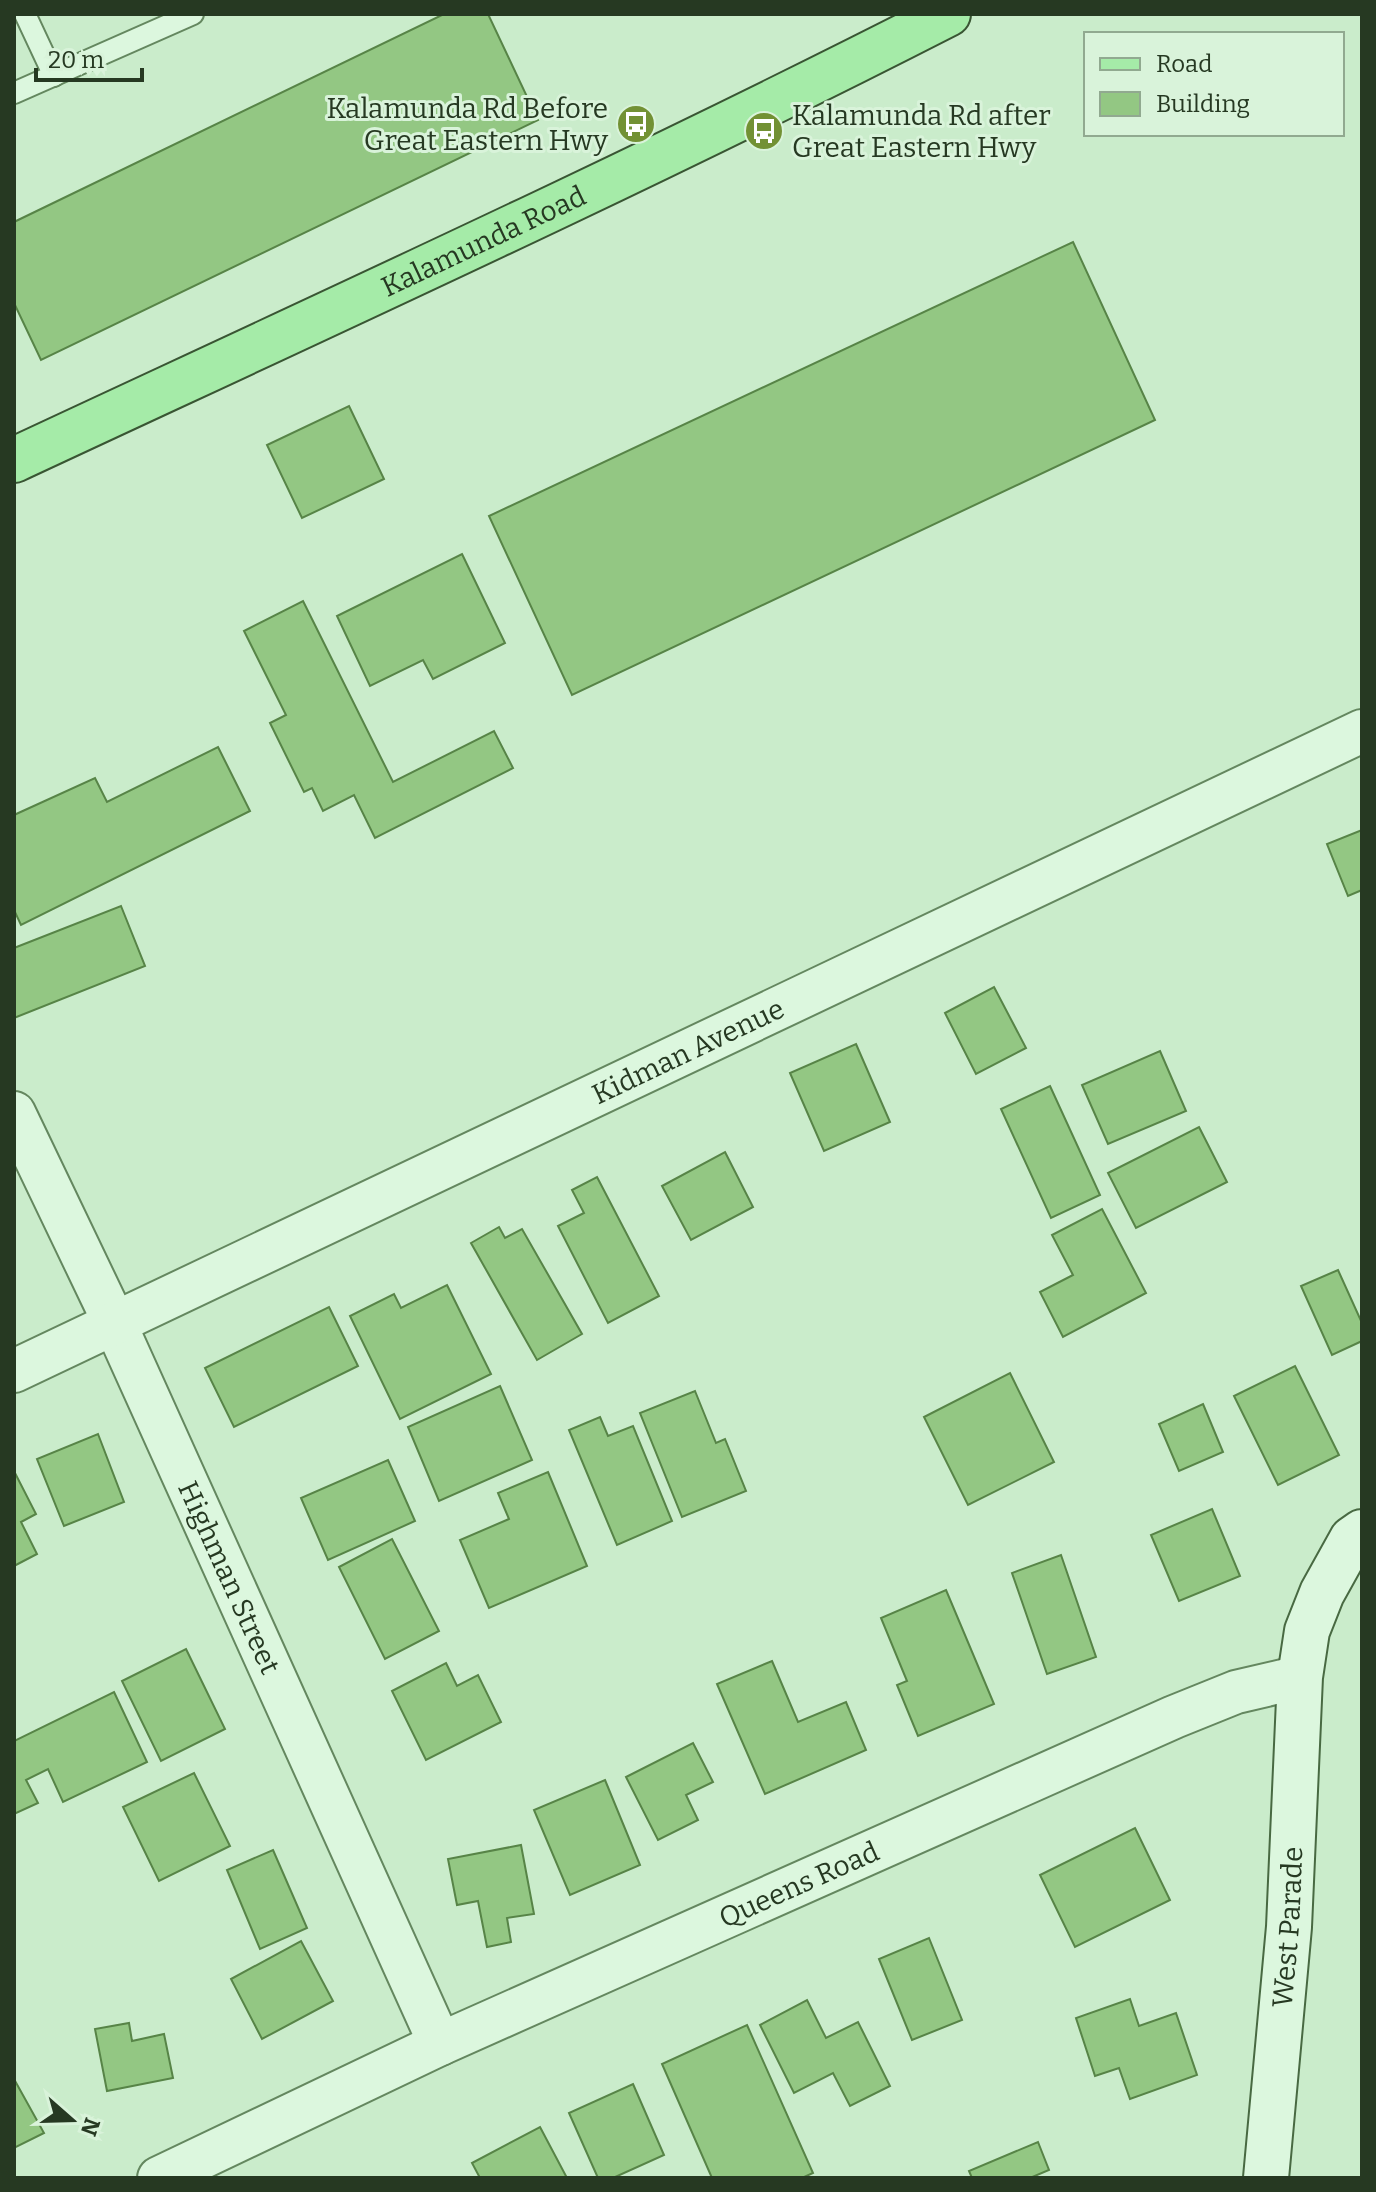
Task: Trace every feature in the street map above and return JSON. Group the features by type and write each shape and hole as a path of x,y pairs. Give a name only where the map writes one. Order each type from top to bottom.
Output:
{"main road":[{"name":"Kalamunda Road","path":"14,460 414,274 800,89 948,14"}],"street":[{"name":"Kidman Avenue","path":"14,1371 1362,731"},
{"name":"Highman Street","path":"14,1113 115,1324 440,2044"},
{"path":"1300,1677 1307,1631 1322,1593 1352,1539 1362,1532"},
{"name":"Queens Road","path":"159,2178 440,2044 1174,1717 1236,1692 1300,1677"},
{"name":"West Parade","path":"1266,2178 1289,1927 1300,1677"}],"lane":[{"path":"25,14 54,76"},
{"path":"14,93 193,14"}],"building":[{"path":"444,14 488,14 538,120 41,360 14,303 14,222"},
{"path":"1073,242 1155,420 572,695 489,516"},
{"path":"349,406 384,479 302,518 267,445"},
{"path":"462,554 505,643 433,679 423,660 370,686 337,616"},
{"path":"303,601 393,782 494,731 513,768 375,838 354,795 323,811 312,788 304,792 270,723 286,715 244,631"},
{"path":"218,747 250,811 21,925 14,910 14,815 95,778 107,802"},
{"path":"1362,830 1362,890 1348,896 1327,844"},
{"path":"121,906 145,966 14,1018 14,948"},
{"path":"994,987 1026,1048 976,1074 945,1013"},
{"path":"856,1044 890,1122 824,1151 790,1073"},
{"path":"1160,1051 1186,1111 1108,1144 1082,1085"},
{"path":"1050,1086 1100,1195 1051,1218 1001,1109"},
{"path":"1199,1127 1227,1182 1136,1228 1108,1173"},
{"path":"725,1152 753,1207 691,1240 662,1186"},
{"path":"597,1177 659,1296 608,1323 558,1226 584,1213 572,1190"},
{"path":"1102,1209 1146,1293 1063,1337 1040,1292 1073,1275 1052,1235"},
{"path":"499,1227 505,1238 522,1229 582,1334 537,1360 471,1243"},
{"path":"1338,1270 1362,1323 1362,1341 1332,1355 1301,1286"},
{"path":"447,1285 491,1374 400,1419 350,1316 394,1294 401,1308"},
{"path":"329,1307 358,1366 234,1427 205,1368"},
{"path":"1295,1366 1339,1455 1278,1485 1234,1396"},
{"path":"1010,1373 1054,1462 968,1505 924,1417"},
{"path":"500,1386 532,1460 439,1501 408,1427"},
{"path":"695,1391 716,1443 725,1439 746,1491 682,1517 640,1413"},
{"path":"1203,1404 1223,1452 1179,1471 1159,1424"},
{"path":"600,1417 608,1436 633,1426 672,1521 617,1545 569,1430"},
{"path":"98,1434 124,1502 64,1526 37,1459"},
{"path":"388,1460 415,1521 328,1560 301,1498"},
{"path":"548,1472 587,1566 489,1608 460,1540 509,1519 498,1493"},
{"path":"15,1473 36,1514 21,1522 37,1554 14,1566"},
{"path":"1212,1509 1240,1576 1179,1601 1151,1535"},
{"path":"392,1539 439,1631 385,1659 339,1567"},
{"path":"1061,1555 1096,1657 1047,1674 1012,1573"},
{"path":"946,1590 994,1704 918,1736 897,1685 907,1681 881,1618"},
{"path":"186,1649 225,1729 161,1761 122,1681"},
{"path":"772,1661 798,1722 846,1702 866,1750 765,1794 717,1684"},
{"path":"446,1663 457,1686 478,1675 501,1722 426,1760 392,1691"},
{"path":"114,1692 147,1762 63,1802 48,1769 26,1780 38,1803 14,1814 14,1741"},
{"path":"693,1743 713,1782 686,1795 698,1820 658,1840 626,1777"},
{"path":"194,1773 230,1846 159,1881 123,1807"},
{"path":"605,1780 640,1865 570,1895 534,1810"},
{"path":"1135,1828 1170,1900 1075,1947 1040,1875"},
{"path":"521,1845 534,1914 507,1918 511,1942 487,1947 478,1901 457,1905 448,1859"},
{"path":"273,1850 307,1928 260,1949 227,1870"},
{"path":"929,1938 962,2020 912,2040 879,1959"},
{"path":"301,1941 333,2001 262,2039 231,1979"},
{"path":"1130,1999 1139,2026 1176,2013 1197,2075 1130,2099 1119,2068 1095,2076 1076,2018"},
{"path":"807,2000 826,2038 858,2022 890,2086 850,2106 833,2073 794,2093 760,2025"},
{"path":"129,2023 132,2041 164,2034 173,2078 107,2091 95,2029"},
{"path":"747,2025 813,2173 802,2178 712,2178 662,2064"},
{"path":"14,2079 44,2133 14,2148"},
{"path":"633,2084 664,2155 613,2178 598,2178 569,2113"},
{"path":"540,2127 567,2178 480,2178 472,2163"},
{"path":"1038,2142 1049,2170 1030,2178 972,2178 969,2171"}],"place":[{"name":"Kalamunda Rd Before Great Eastern Hwy","path":"636,124"},
{"name":"Kalamunda Rd after Great Eastern Hwy","path":"764,131"}]}
